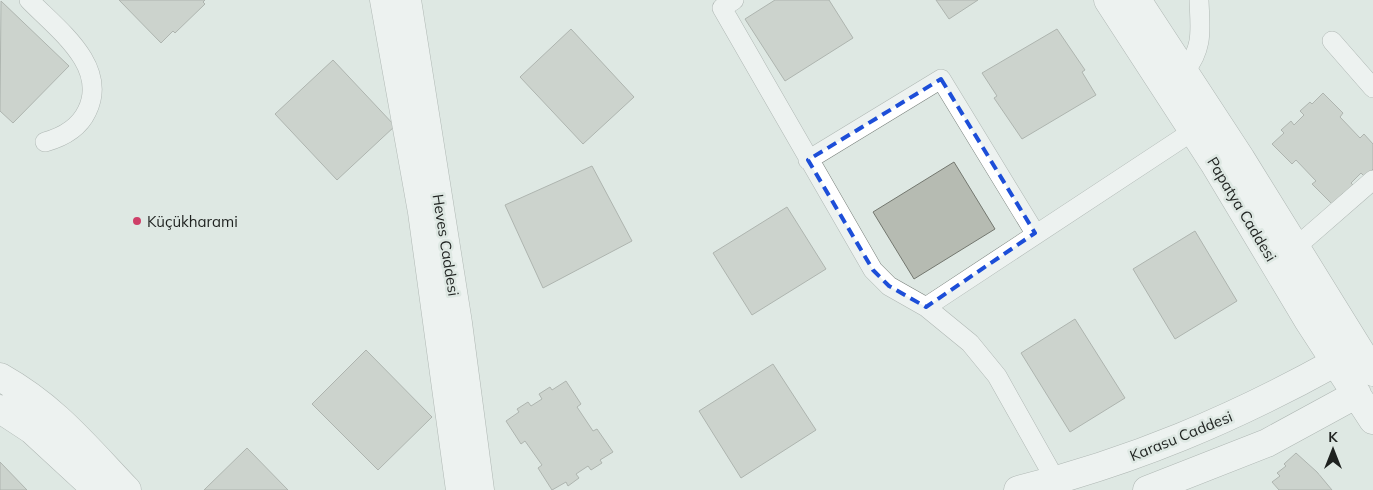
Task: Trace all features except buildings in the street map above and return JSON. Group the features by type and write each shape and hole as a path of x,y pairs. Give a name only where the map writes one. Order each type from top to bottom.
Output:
{"street":[{"path":"29,0 84,58 93,81 90,104 81,121 66,134 45,142"},
{"name":"Heves Caddesi","path":"384,0 422,212 467,488"},
{"name":"Heves Caddesi","path":"407,0 458,323 467,488"},
{"path":"734,0 722,8 873,270 889,286 926,307 970,343 998,376 1056,481"},
{"path":"1174,77 1197,54 1201,37 1199,0"},
{"name":"Papatya Caddesi","path":"1122,3 1296,247 1373,372"},
{"path":"1332,41 1373,88"},
{"name":"Papatya Caddesi","path":"1174,77 1193,131 1373,420"},
{"path":"808,160 941,79 1035,232"},
{"path":"926,307 1035,232 1193,131"},
{"path":"1296,247 1373,180"},
{"name":"Karasu Caddesi","path":"1018,490 1113,464 1222,421 1273,397 1336,362"},
{"path":"0,377 50,410 92,450 105,486"},
{"path":"1146,490 1267,443 1357,394"},
{"path":"0,409 32,430 105,486"}],"highlighted area":[{"path":"941,79 1035,233 926,307 889,286 873,270 808,160"}],"place":[{"name":"Küçükharami","path":"137,221"}]}
